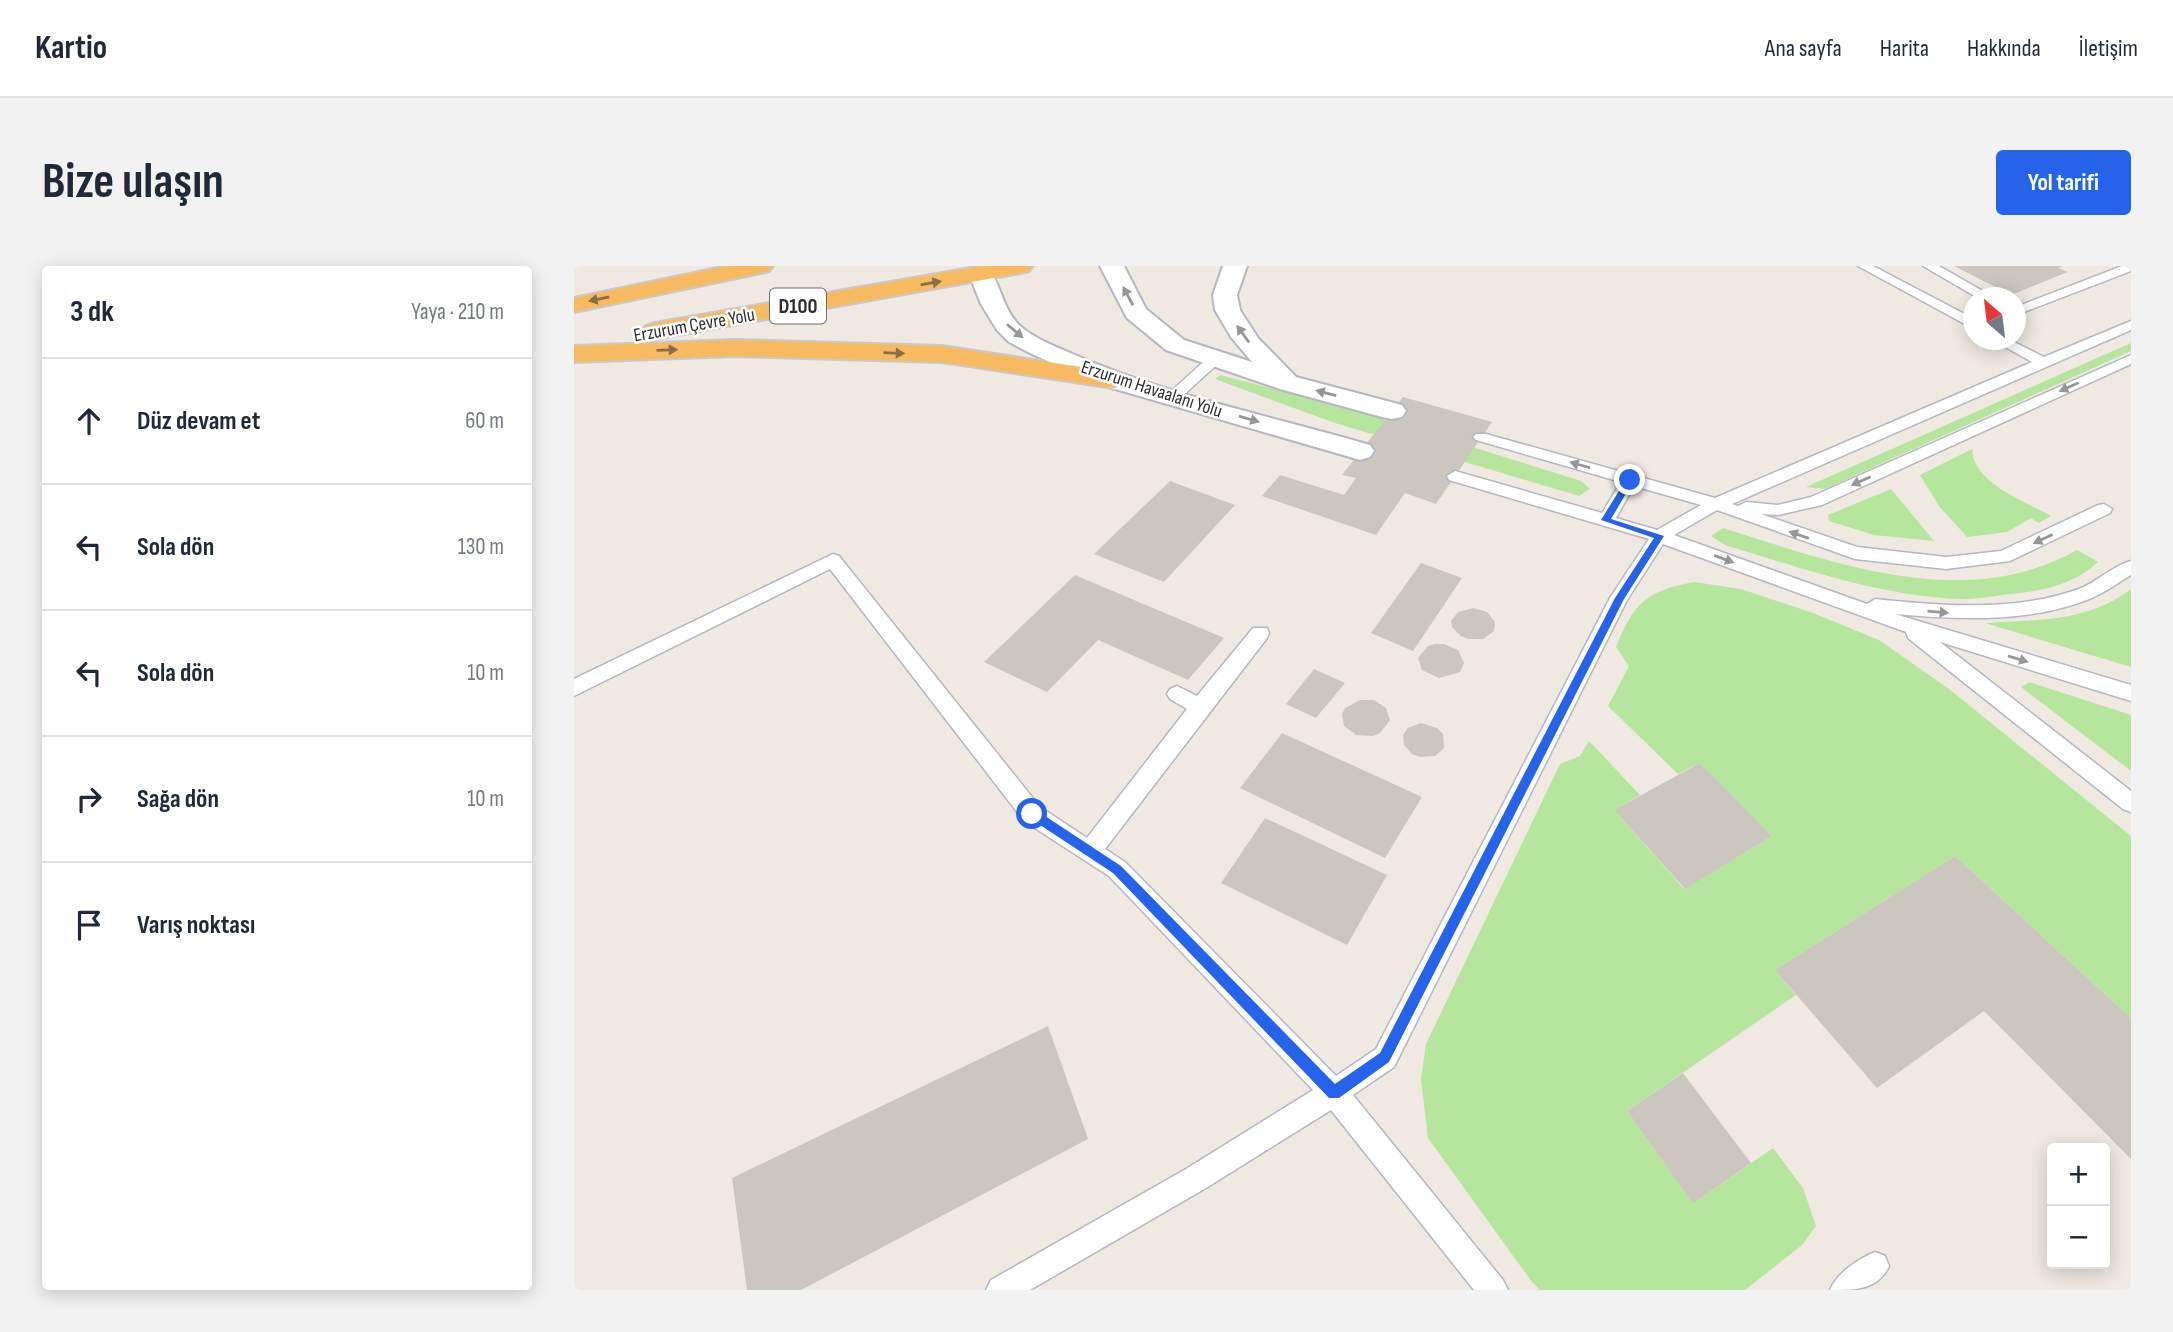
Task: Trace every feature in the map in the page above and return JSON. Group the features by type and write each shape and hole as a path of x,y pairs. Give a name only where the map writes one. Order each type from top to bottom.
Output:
{"highway":[{"name":"Erzurum Çevre Yolu","path":"574,304 761,266"},
{"name":"Erzurum Çevre Yolu","path":"574,345 979,270 1021,266"},
{"path":"574,354 734,348 942,354 1114,380"}],"street":[{"path":"1112,266 1136,313 1175,345 1289,383 1392,411"},
{"path":"1235,266 1225,298 1237,327 1263,360 1289,383"},
{"name":"Erzurum Havaalanı Yolu","path":"979,270 990,300 1012,334 1114,380 1360,451"}],"lane":[{"path":"1864,266 1963,320"},
{"path":"1929,266 1968,287"},
{"path":"2026,307 2131,267"},
{"path":"1002,1290 1118,1225 1334,1093 1385,1058 1619,598 1659,536 1716,504 2131,325"},
{"path":"2019,350 2044,363"},
{"path":"1173,397 1216,358"},
{"path":"1716,504 1778,510 1816,501 2131,359"},
{"path":"1481,437 1716,504 1855,553 1946,563 2004,557 2104,509"},
{"path":"1455,476 1659,536 1905,625 2131,694"},
{"path":"1605,520 1630,480"},
{"path":"574,688 833,560 1032,814 1117,869 1334,1093 1493,1290"},
{"path":"1845,604 1950,613 2019,609 2086,593 2131,567"},
{"path":"1905,625 2131,803"},
{"path":"1090,852 1200,707 1260,634"},
{"path":"1177,694 1200,707"},
{"path":"1845,1290 1875,1266"}],"green space":[{"path":"2131,343 2131,351 1825,489 1806,487"},
{"path":"1220,375 1347,408 1581,481 1590,489 1579,496 1335,423 1215,379"},
{"path":"1972,449 1981,472 1990,481 2051,516 2039,523 2031,518 2007,532 1967,537 1939,506 1920,475"},
{"path":"1891,489 1934,541 1874,535 1829,521 1828,515"},
{"path":"1723,528 1810,555 1900,576 1946,580 1991,578 2035,569 2077,550 2098,562 2057,586 1957,599 1897,592 1810,571 1725,545 1711,536"},
{"path":"1694,582 1741,589 1813,613 1879,640 1949,689 2131,836 2131,1018 1955,856 1775,970 1796,995 1627,1111 1693,1204 1773,1148 1803,1188 1816,1226 1802,1245 1745,1290 1540,1290 1428,1138 1421,1079 1426,1044 1560,764 1580,756 1589,741 1640,795 1614,810 1684,889 1772,836 1700,763 1678,774 1608,706 1629,666 1616,647 1629,619 1644,601 1653,595"},
{"path":"2131,589 2131,667 1985,623 2043,620 2080,613 2115,600"},
{"path":"2029,682 2131,715 2131,771 2021,687"}],"building":[{"path":"1954,266 2063,266 2058,268 2068,272 2026,289 1995,287"},
{"path":"1403,397 1492,422 1436,504 1405,493 1376,535 1262,496 1280,475 1344,495 1356,478 1342,475"},
{"path":"1170,481 1235,505 1164,582 1094,554"},
{"path":"1421,563 1462,578 1413,651 1371,633"},
{"path":"1075,575 1224,638 1188,680 1098,640 1047,692 984,662"},
{"path":"1473,608 1487,612 1495,622 1494,631 1483,639 1468,639 1452,627 1451,621 1458,612"},
{"path":"1444,644 1458,650 1464,663 1460,672 1439,678 1422,670 1418,658 1428,646"},
{"path":"1314,669 1345,683 1316,718 1286,704"},
{"path":"1360,700 1374,700 1386,708 1390,720 1380,733 1373,736 1356,735 1344,726 1342,714 1345,708"},
{"path":"1421,723 1437,728 1443,734 1444,748 1435,756 1420,757 1412,754 1404,745 1403,735 1408,728"},
{"path":"1282,733 1422,797 1385,858 1240,788"},
{"path":"1700,763 1772,836 1685,889 1614,810"},
{"path":"1265,818 1387,875 1347,945 1221,883"},
{"path":"1955,856 2131,1018 2131,1159 1984,1011 1877,1088 1775,970"},
{"path":"1048,1026 1088,1139 801,1290 747,1290 732,1178"},
{"path":"1683,1073 1751,1163 1693,1204 1627,1111"}],"route":[{"path":"1032,814 1117,869 1334,1093 1385,1058 1619,598 1659,536 1605,520 1630,480"}]}
